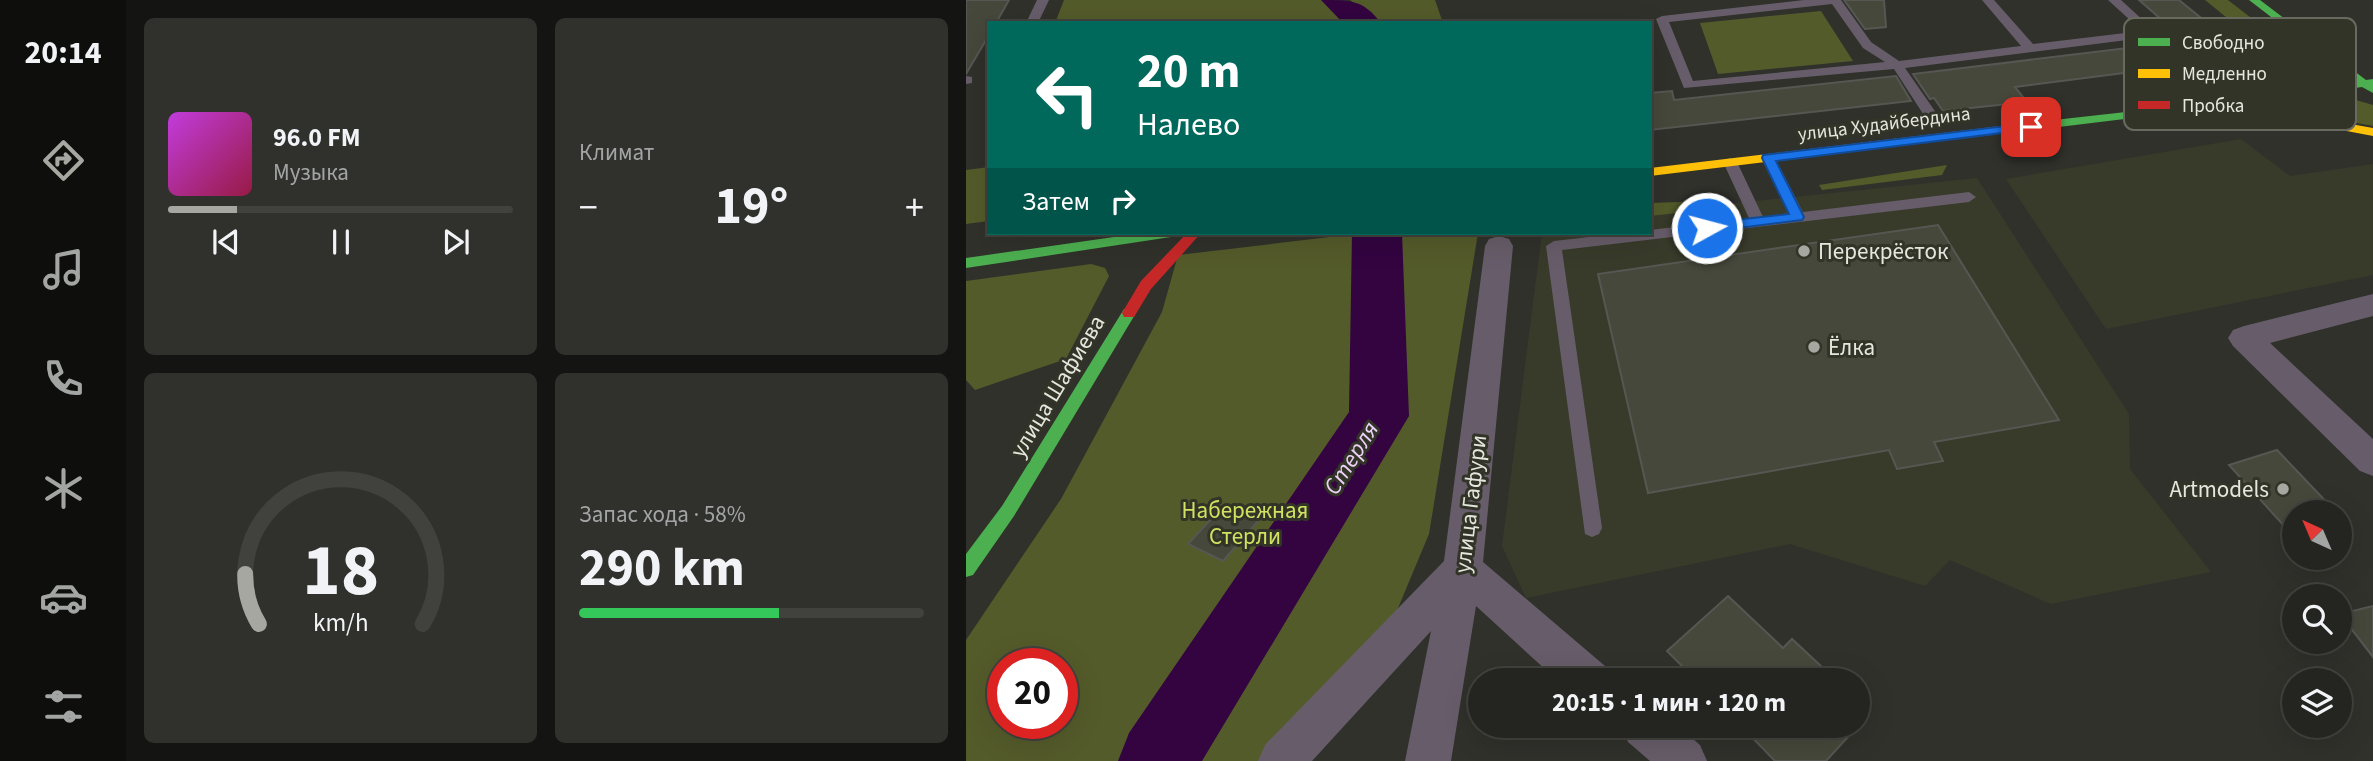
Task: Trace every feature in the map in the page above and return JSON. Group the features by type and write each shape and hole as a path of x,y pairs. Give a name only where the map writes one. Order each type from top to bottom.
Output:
{"main road":[{"path":"2254,0 2278,18"},
{"name":"улица Худайбердина","path":"1652,172 2124,116"},
{"path":"966,263 1157,235"},
{"name":"улица Шафиева","path":"966,569 1008,511 1146,285 1192,235"}],"street":[{"name":"улица Гафури","path":"1428,761 1463,569 1499,246"},
{"path":"2373,305 2244,338 2373,460"},
{"path":"1281,761 1463,569 1575,668"},
{"path":"1658,738 1684,761"}],"lane":[{"path":"1033,21 1043,0"},
{"path":"1932,117 1897,65 1867,46 1835,0 1662,19 1688,85 1897,65 2124,36"},
{"path":"1988,0 2030,48"},
{"path":"2114,0 2134,18"},
{"path":"1768,158 1798,217"},
{"path":"1730,162 1758,222"},
{"path":"1652,234 1969,197"},
{"path":"1592,528 1554,246 1648,235"}],"shaded area":[{"path":"2241,139 2290,176 2373,164 2373,275 2106,329 2006,179"},
{"path":"1977,178 2129,414 2130,469 2211,572 2051,604 1950,560 1925,586 1790,544 1526,598 1502,546 1542,235 1652,235 1652,212"}],"green space":[{"path":"1064,0 1327,0 1353,21 1056,21"},
{"path":"1350,0 1435,0 1442,21 1373,21 1369,14"},
{"path":"2205,0 2228,0 2251,18 2227,18"},
{"path":"1821,11 1853,61 1718,74 1700,23"},
{"path":"2356,100 2373,105 2373,126 2356,123"},
{"path":"1947,165 1942,175 1822,190 1819,185"},
{"path":"987,167 987,221 966,224 966,170"},
{"path":"1710,201 1714,209 1652,216 1652,203"},
{"name":"Набережная Стерли","path":"1347,235 1478,235 1429,534 1393,620 1261,761 966,761 966,640 1061,499 1162,312 1178,255"},
{"path":"1091,264 1105,268 1109,276 1066,359 975,390 966,380 966,281"}],"building":[{"path":"966,0 1009,0 997,21 987,21 987,38 966,74"},
{"path":"1844,0 1884,0 1886,27 1865,29"},
{"path":"2139,0 2179,0 2201,18 2160,18"},
{"path":"2124,48 2124,73 2015,87 2027,102 1943,111 1934,98 1930,99 1913,74"},
{"path":"1896,76 1911,101 1652,130 1652,93 1672,91 1674,100"},
{"name":"Ёлка","path":"1938,225 2059,420 1934,442 1943,461 1897,469 1889,450 1648,493 1598,274"},
{"name":"Artmodels","path":"2277,450 2325,500 2282,500 2282,524 2229,465"},
{"path":"1225,504 1259,520 1223,561 1188,544"},
{"path":"1728,596 1783,648 1792,639 1823,668 1684,668 1667,651"},
{"path":"2373,606 2373,657 2352,630 2352,611"},
{"path":"1753,738 1847,738 1826,761 1775,761"}],"waterway":[{"name":"Стерля","path":"1339,0 1361,21"},
{"name":"Стерля","path":"1157,761 1379,416 1377,235"}],"traffic: fast":[{"path":"2254,0 2278,18"},
{"path":"2356,77 2373,90"},
{"path":"2356,84 2373,82"},
{"path":"2002,130 2124,116"},
{"path":"966,263 1157,235"},
{"path":"966,569 1008,511 1129,313"}],"traffic: slow":[{"path":"2356,129 2373,132"},
{"path":"1652,172 2002,130"}],"traffic: jam":[{"path":"1129,313 1146,285 1192,235"}],"place":[{"name":"Перекрёсток","path":"1804,251"},
{"name":"Ёлка","path":"1814,347"},
{"name":"Artmodels","path":"2283,489"}],"route":[{"path":"1707,228 1798,217 1768,158 2031,127"}]}
